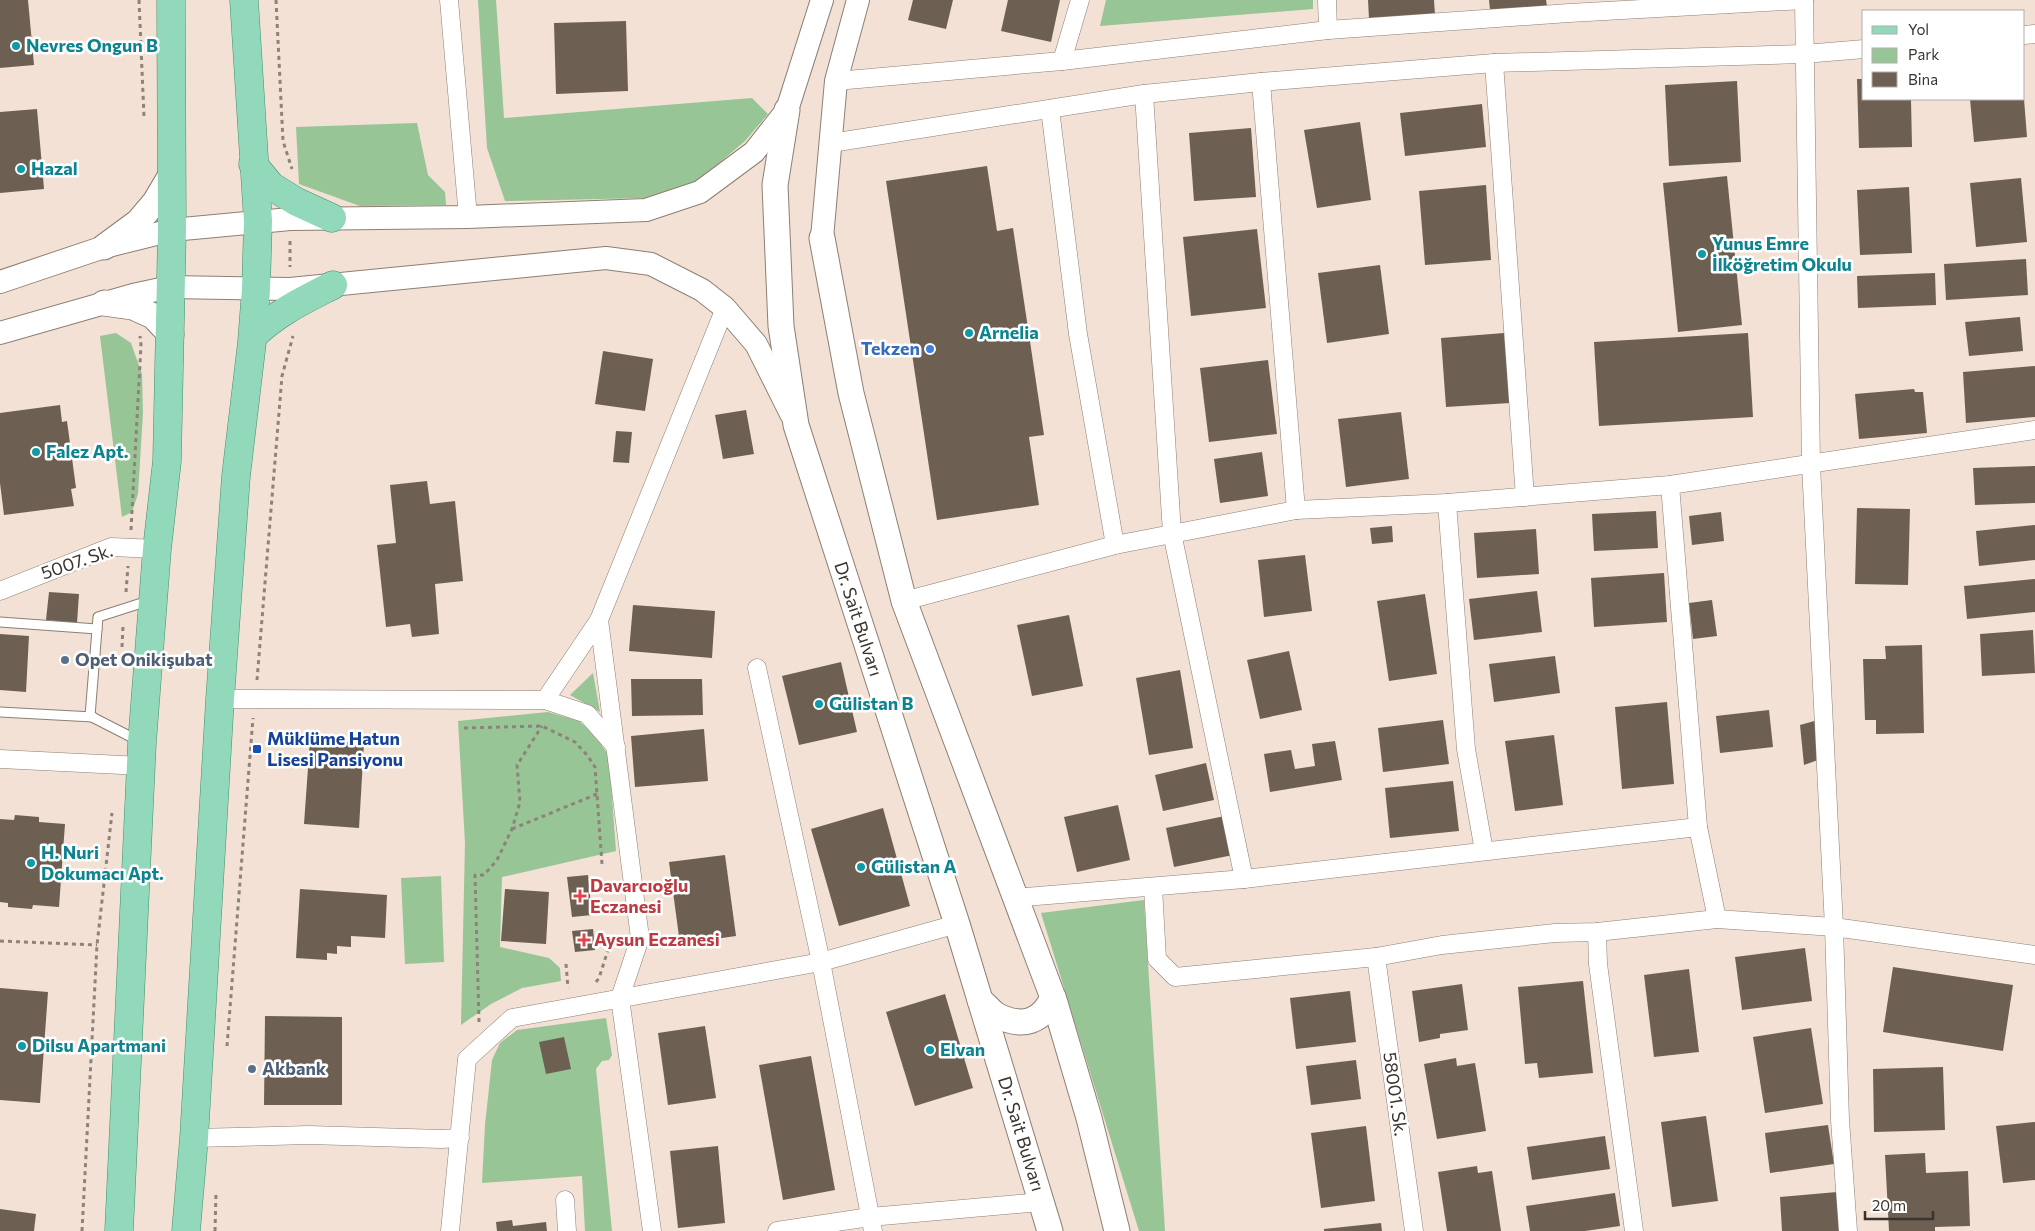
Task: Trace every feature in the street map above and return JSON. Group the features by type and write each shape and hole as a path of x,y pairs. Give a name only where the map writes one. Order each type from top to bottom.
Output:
{"main road":[{"path":"119,1231 142,754 157,549 168,461 172,230 171,0"},
{"path":"186,1231 194,1138 220,699 236,476 253,336 256,289 258,221 244,0"},
{"name":"Dr. Sait Bulvarı","path":"786,110 775,185 781,326 796,425 957,924 1050,1231"},
{"path":"253,164 293,211 332,218"},
{"path":"104,247 138,222 155,202 171,175"},
{"path":"822,238 851,393 904,601 1014,898 1053,997 1089,1118 1117,1231"},
{"path":"253,336 291,297 333,286"},
{"path":"104,303 134,307 153,316 171,335"},
{"path":"980,1000 997,1016 1017,1022 1029,1021 1040,1017 1047,1010 1053,997"}],"street":[{"path":"449,0 468,217"},
{"path":"332,218 468,217 646,210 700,192 754,152 786,110 822,0"},
{"path":"822,238 836,81 858,0"},
{"path":"1062,61 1080,0"},
{"path":"1327,0 1328,30"},
{"path":"836,81 1062,61 1328,30 1569,7 1804,0 1811,465 1834,927 1840,1120 1848,1231"},
{"path":"831,143 1144,94 1261,82 1494,63 1804,54 1862,49"},
{"path":"1494,63 1525,497"},
{"path":"1261,82 1296,510"},
{"path":"1144,94 1172,533 1244,879"},
{"path":"1050,109 1078,334 1115,545"},
{"path":"0,282 104,247 172,230 258,221 293,211"},
{"path":"333,286 606,258 651,264 702,290 725,308 756,344 796,425"},
{"path":"0,333 104,303 170,288 256,289 291,297"},
{"path":"545,700 599,620 725,308"},
{"path":"904,601 1115,545 1296,510 1447,503 1670,485 2035,430"},
{"path":"1670,485 1698,827 1716,919"},
{"path":"1447,503 1466,749 1484,851"},
{"name":"5007. Sk.","path":"0,591 111,546 157,549"},
{"path":"599,620 640,938 620,998 652,1231"},
{"path":"757,668 821,962 872,1224"},
{"path":"220,699 545,700 587,714 616,747"},
{"path":"0,759 142,754"},
{"path":"1014,898 1244,879 1698,827"},
{"path":"1153,887 1157,959 1175,977 1376,957 1442,945 1546,934 1596,932 1716,919 1834,927 2035,955"},
{"path":"450,1231 467,1059 512,1018 821,962 957,924"},
{"path":"1596,932 1598,964 1634,1231"},
{"name":"58001. Sk.","path":"1376,957 1414,1231"},
{"path":"194,1138 309,1134 441,1139 460,1138"},
{"path":"565,1200 567,1231"},
{"path":"777,1231 872,1224 1041,1202"}],"lane":[{"path":"142,754 90,716 98,617 153,600"},
{"path":"0,622 97,629"},
{"path":"0,712 93,717"}],"path":[{"path":"226,1048 282,376 293,336 291,297 293,211 291,161 283,141 276,0"},
{"path":"464,728 542,726 575,742 595,767 602,864"},
{"path":"479,1022 475,875 484,875 497,860 512,829 520,802 517,765 542,726"},
{"path":"512,829 597,794"},
{"path":"0,941 97,945"},
{"path":"592,987 600,978 608,950"},
{"path":"215,1231 217,1184"}],"green space":[{"path":"478,0 496,0 504,118 752,98 768,114 745,141 698,181 649,198 505,201 487,148"},
{"path":"1106,0 1313,0 1313,9 1100,26"},
{"path":"417,123 428,175 445,192 446,205 360,206 299,184 296,127"},
{"path":"116,333 131,343 142,374 143,413 138,494 132,512 122,517 100,336"},
{"path":"593,673 600,712 570,695"},
{"path":"548,712 579,721 595,735 609,756 616,851 502,877 500,947 549,958 560,968 561,981 522,988 491,1004 461,1025 465,843 458,721"},
{"path":"441,876 444,962 405,964 401,878"},
{"path":"1144,900 1165,1231 1139,1231 1041,913"},
{"path":"606,1018 612,1055 609,1060 602,1061 596,1069 612,1231 585,1231 582,1176 482,1183 485,1125 492,1060 500,1043 517,1030"}],"building":[{"name":"Nevres Ongun B","path":"0,0 28,0 34,65 0,68"},
{"path":"913,0 953,0 946,29 908,20"},
{"path":"1008,0 1060,0 1051,42 1001,31"},
{"path":"1368,0 1434,0 1435,15 1369,19"},
{"path":"1489,0 1546,0 1547,6 1490,10"},
{"path":"626,21 628,91 556,94 554,23"},
{"path":"1857,79 1862,79 1862,100 1911,100 1912,147 1859,148"},
{"path":"1737,81 1741,162 1669,166 1665,85"},
{"path":"1970,100 2024,100 2027,137 1974,142"},
{"path":"1482,104 1486,147 1405,156 1400,113"},
{"name":"Hazal","path":"37,109 44,189 0,193 0,112"},
{"path":"1360,122 1371,200 1317,208 1304,130"},
{"path":"1251,128 1256,197 1194,201 1189,133"},
{"name":"Arnelia","path":"987,166 997,231 1013,228 1044,435 1029,437 1039,505 937,520 886,181"},
{"name":"Yunus Emre İlköğretim Okulu","path":"1727,176 1742,325 1678,332 1663,183"},
{"path":"2021,178 2027,242 1976,247 1970,183"},
{"path":"1486,185 1491,260 1425,265 1419,191"},
{"path":"1909,187 1912,253 1860,255 1857,190"},
{"path":"1257,229 1266,308 1191,316 1183,237"},
{"path":"2026,259 2028,295 1946,300 1944,264"},
{"path":"1380,265 1389,334 1327,343 1318,273"},
{"path":"1935,273 1936,305 1858,308 1857,276"},
{"path":"2020,317 2023,351 1969,356 1965,322"},
{"path":"1504,333 1510,403 1446,407 1441,338"},
{"path":"1748,333 1753,417 1599,426 1594,342"},
{"path":"603,351 653,359 645,411 595,404"},
{"path":"1268,360 1277,434 1209,442 1200,368"},
{"path":"2035,366 2035,417 1966,423 1963,372"},
{"path":"1914,389 1915,392 1923,392 1927,433 1859,439 1855,394"},
{"name":"Falez Apt.","path":"60,405 62,422 67,421 76,488 71,489 74,506 4,515 0,483 0,413"},
{"path":"746,410 754,454 723,459 715,415"},
{"path":"1401,412 1409,479 1346,487 1338,419"},
{"path":"616,431 632,432 629,463 613,462"},
{"path":"1262,452 1268,496 1220,503 1214,459"},
{"path":"2035,466 2035,503 1975,505 1973,468"},
{"path":"427,481 430,504 455,501 463,581 435,584 439,634 412,637 410,624 386,627 377,545 396,543 390,485"},
{"path":"1857,508 1910,509 1908,585 1855,584"},
{"path":"1656,511 1658,548 1594,551 1592,514"},
{"path":"1721,512 1724,541 1692,545 1689,516"},
{"path":"2035,525 2035,560 1979,566 1976,531"},
{"path":"1392,526 1393,542 1372,544 1370,528"},
{"path":"1536,529 1539,574 1477,578 1474,533"},
{"path":"1305,555 1312,611 1264,617 1258,560"},
{"path":"1664,573 1667,622 1594,627 1591,578"},
{"path":"2035,579 2035,612 1967,619 1964,586"},
{"path":"1537,591 1542,632 1474,640 1469,599"},
{"path":"49,592 79,594 77,623 46,620"},
{"path":"1425,594 1437,674 1389,681 1377,601"},
{"path":"1712,600 1717,636 1693,639 1689,603"},
{"path":"633,605 715,611 712,658 629,651"},
{"path":"1069,615 1083,686 1032,696 1017,625"},
{"path":"2033,630 2035,673 1982,676 1980,634"},
{"path":"0,634 29,636 26,692 0,690"},
{"path":"1922,645 1924,733 1876,734 1876,720 1865,720 1863,659 1886,659 1885,646"},
{"path":"1289,651 1302,710 1260,719 1247,660"},
{"path":"1555,656 1560,693 1494,702 1489,664"},
{"name":"Gülistan B","path":"841,662 857,732 799,745 782,676"},
{"path":"1180,670 1193,748 1149,755 1136,678"},
{"path":"631,679 702,679 703,715 632,716"},
{"path":"1667,702 1674,784 1622,789 1615,707"},
{"path":"1769,710 1773,747 1720,753 1716,716"},
{"path":"1443,720 1449,764 1383,772 1378,728"},
{"path":"1818,720 1818,760 1804,765 1800,725"},
{"path":"704,729 708,781 635,787 631,736"},
{"path":"1554,735 1563,805 1515,811 1505,741"},
{"path":"310,740 364,743 359,828 304,824"},
{"path":"1335,741 1342,780 1270,792 1264,754 1291,750 1295,769 1315,766 1312,744"},
{"path":"1206,763 1214,800 1163,811 1155,775"},
{"path":"1453,781 1459,831 1390,838 1385,788"},
{"path":"1118,805 1130,860 1077,872 1064,817"},
{"name":"Gülistan A","path":"883,808 910,906 839,926 811,829"},
{"name":"H. Nuri Dokumacı Apt.","path":"15,815 39,817 39,822 65,824 59,907 33,905 32,909 8,907 8,903 0,902 0,819 14,820"},
{"path":"1225,816 1233,855 1174,867 1166,828"},
{"path":"725,855 736,936 680,944 669,862"},
{"path":"588,875 592,915 572,917 567,877"},
{"path":"300,889 387,895 385,938 351,936 351,947 337,946 337,954 327,953 327,960 296,958"},
{"path":"505,889 549,892 546,944 501,941"},
{"path":"593,929 595,950 575,952 572,931"},
{"path":"1805,948 1812,1001 1742,1010 1735,957"},
{"path":"1893,967 2013,985 2003,1051 1883,1032"},
{"path":"1689,969 1699,1052 1654,1057 1644,975"},
{"path":"1583,981 1593,1073 1539,1078 1537,1063 1525,1064 1518,987"},
{"path":"1462,984 1468,1030 1440,1034 1440,1038 1419,1042 1412,991"},
{"name":"Dilsu Apartmani","path":"0,988 48,992 40,1103 0,1100"},
{"path":"1350,991 1356,1042 1296,1049 1290,998"},
{"name":"Elvan","path":"945,994 973,1088 915,1106 886,1012"},
{"path":"265,1016 342,1017 342,1105 264,1105"},
{"path":"705,1026 716,1098 668,1105 658,1033"},
{"path":"1811,1028 1823,1104 1765,1113 1753,1037"},
{"path":"564,1037 571,1069 546,1074 539,1042"},
{"path":"811,1056 835,1190 783,1200 759,1065"},
{"path":"1456,1058 1457,1066 1475,1063 1486,1131 1437,1139 1424,1064"},
{"path":"1356,1060 1361,1099 1311,1105 1306,1066"},
{"path":"1943,1067 1945,1130 1874,1132 1873,1069"},
{"path":"1706,1116 1718,1201 1672,1207 1661,1122"},
{"path":"2035,1122 2035,1180 2003,1183 1996,1126"},
{"path":"1828,1125 1834,1164 1770,1173 1765,1133"},
{"path":"1366,1126 1375,1201 1321,1208 1311,1133"},
{"path":"1605,1136 1610,1169 1532,1180 1527,1147"},
{"path":"718,1146 725,1223 678,1228 670,1151"},
{"path":"1925,1153 1926,1173 1968,1171 1970,1226 1935,1227 1935,1231 1889,1231 1885,1155"},
{"path":"1477,1166 1478,1173 1492,1171 1501,1231 1447,1231 1438,1172"},
{"path":"1837,1192 1840,1231 1782,1231 1780,1197"},
{"path":"1615,1193 1620,1226 1585,1231 1530,1231 1526,1206"},
{"path":"0,1209 36,1214 34,1231 0,1231"},
{"path":"512,1220 513,1226 546,1222 547,1231 497,1231 496,1222"},
{"path":"1381,1223 1382,1231 1324,1231 1324,1229"}],"place":[{"name":"Nevres Ongun B","path":"16,46"},
{"name":"Hazal","path":"21,169"},
{"name":"Yunus Emre İlköğretim Okulu","path":"1702,254"},
{"name":"Arnelia","path":"969,333"},
{"name":"Tekzen","path":"930,349"},
{"name":"Falez Apt.","path":"36,452"},
{"name":"Opet Onikişubat","path":"65,660"},
{"name":"Gülistan B","path":"819,704"},
{"name":"Müklüme Hatun Lisesi Pansiyonu","path":"257,749"},
{"name":"H. Nuri Dokumacı Apt.","path":"31,863"},
{"name":"Gülistan A","path":"861,867"},
{"name":"Davarcıoğlu Eczanesi","path":"580,896"},
{"name":"Aysun Eczanesi","path":"584,940"},
{"name":"Dilsu Apartmani","path":"22,1046"},
{"name":"Elvan","path":"930,1050"},
{"name":"Akbank","path":"252,1069"}]}
